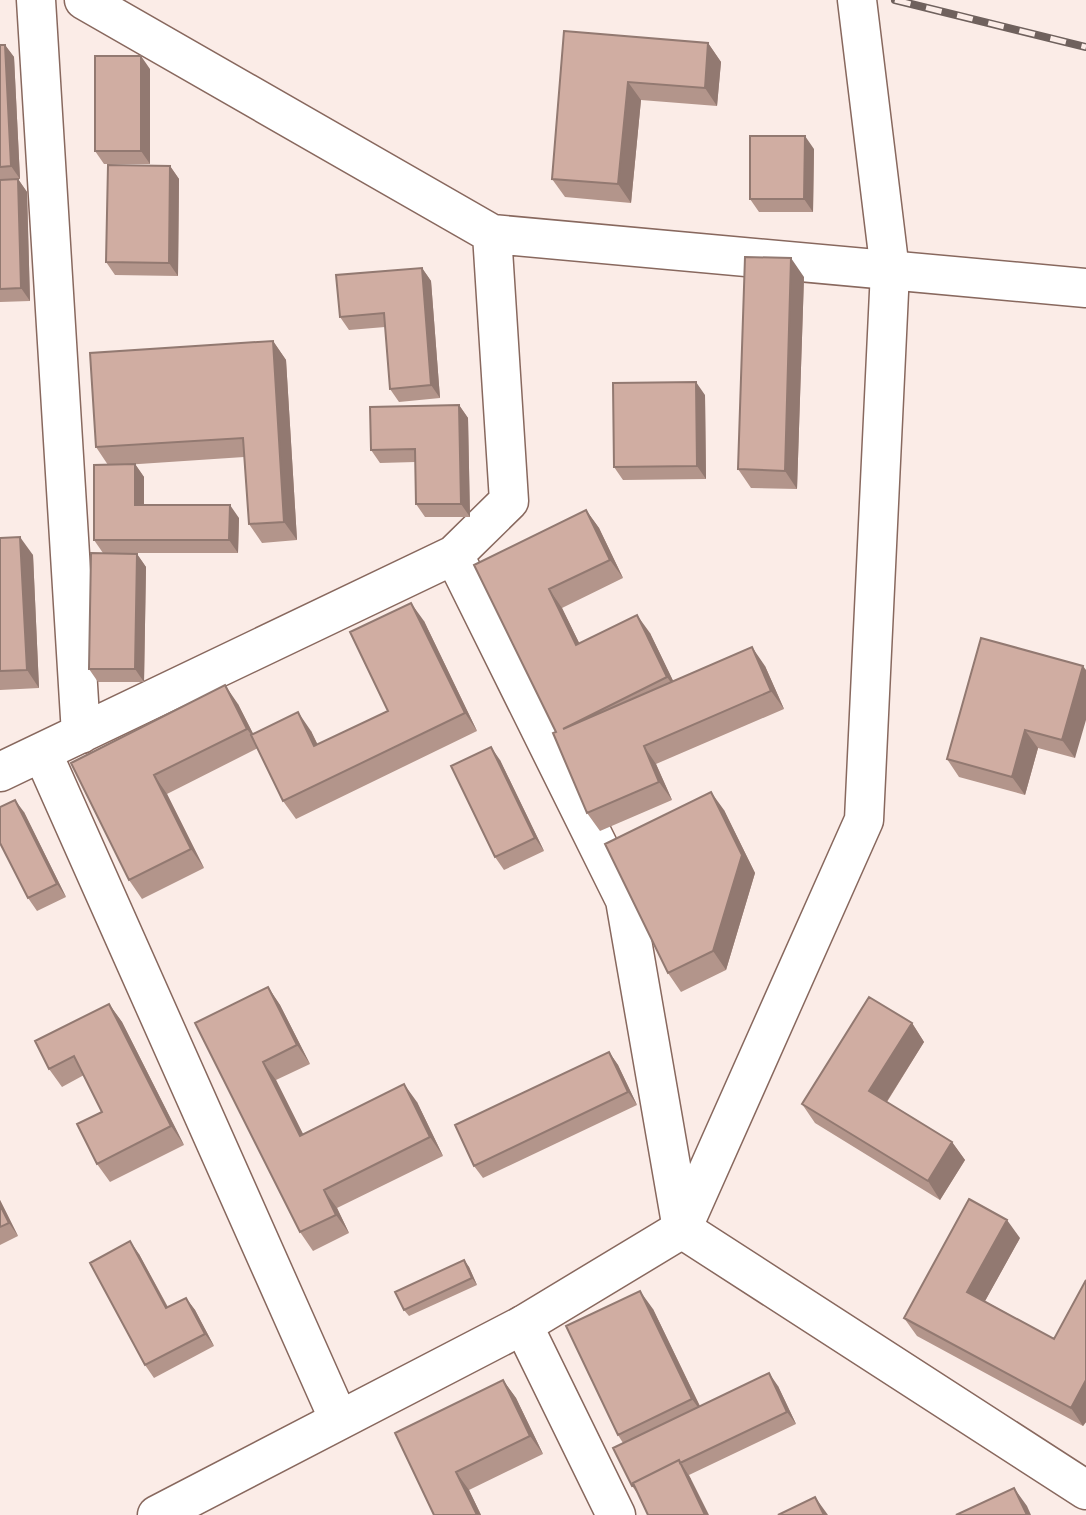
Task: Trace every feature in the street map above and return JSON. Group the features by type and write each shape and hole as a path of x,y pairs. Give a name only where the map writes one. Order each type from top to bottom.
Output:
{"street":[{"path":"36,0 80,734"},
{"path":"84,0 492,234 1086,288"},
{"path":"157,1515 523,1325 682,1229 864,820 890,271 857,0"},
{"path":"0,772 454,555 509,501 492,234"},
{"path":"454,555 625,900 682,1229 1086,1490"},
{"path":"42,752 339,1420"},
{"path":"523,1325 616,1515"}],"building":[{"path":"564,31 708,43 705,88 628,82 618,184 552,179"},
{"path":"0,45 5,45 11,166 0,167"},
{"path":"95,56 141,56 141,151 95,151"},
{"path":"750,136 805,136 804,199 750,199"},
{"path":"108,165 170,166 169,263 106,262"},
{"path":"18,179 21,288 0,289 0,180"},
{"path":"745,257 791,258 785,471 738,469"},
{"path":"422,268 431,385 390,389 384,313 340,317 336,275"},
{"path":"273,341 284,522 249,524 243,438 96,447 90,353"},
{"path":"696,382 697,466 614,467 613,383"},
{"path":"459,405 461,504 416,504 415,449 371,450 370,407"},
{"path":"135,464 135,505 230,505 229,540 94,540 94,465"},
{"path":"586,510 610,560 549,589 576,645 637,615 667,677 563,729 752,647 771,691 644,746 659,782 587,813 553,733 556,732 474,565"},
{"path":"20,537 27,670 0,671 0,538"},
{"path":"91,553 137,554 135,669 89,669"},
{"path":"411,603 465,713 283,801 251,735 298,712 314,746 388,711 350,632"},
{"path":"981,638 1083,666 1062,740 1025,730 1012,777 947,759"},
{"path":"225,685 247,729 154,775 191,849 129,880 71,763"},
{"path":"491,747 535,838 495,857 451,766"},
{"path":"711,792 742,855 713,951 668,973 605,844"},
{"path":"15,800 57,884 28,898 0,843 0,807"},
{"path":"268,987 297,1045 263,1062 300,1136 404,1084 430,1137 324,1190 336,1215 300,1232 195,1023"},
{"path":"869,997 912,1023 869,1091 952,1142 928,1181 802,1104"},
{"path":"109,1004 171,1126 97,1164 77,1124 102,1112 74,1056 49,1069 35,1041"},
{"path":"609,1052 628,1092 474,1166 455,1125"},
{"path":"969,1199 1007,1220 967,1292 1054,1339 1086,1280 1086,1380 1071,1408 904,1318"},
{"path":"0,1205 9,1223 0,1227"},
{"path":"130,1241 166,1308 186,1298 205,1334 145,1365 90,1263"},
{"path":"464,1260 472,1278 404,1310 395,1292"},
{"path":"640,1291 692,1399 618,1435 566,1326"},
{"path":"769,1373 787,1412 680,1463 679,1460 633,1483 632,1486 613,1448"},
{"path":"503,1380 530,1436 456,1472 477,1515 434,1515 395,1433"},
{"path":"679,1460 705,1515 648,1515 633,1483"},
{"path":"1014,1488 1027,1515 956,1515"},
{"path":"815,1497 824,1515 778,1515"}],"railway":[{"path":"895,0 1086,47"}]}
